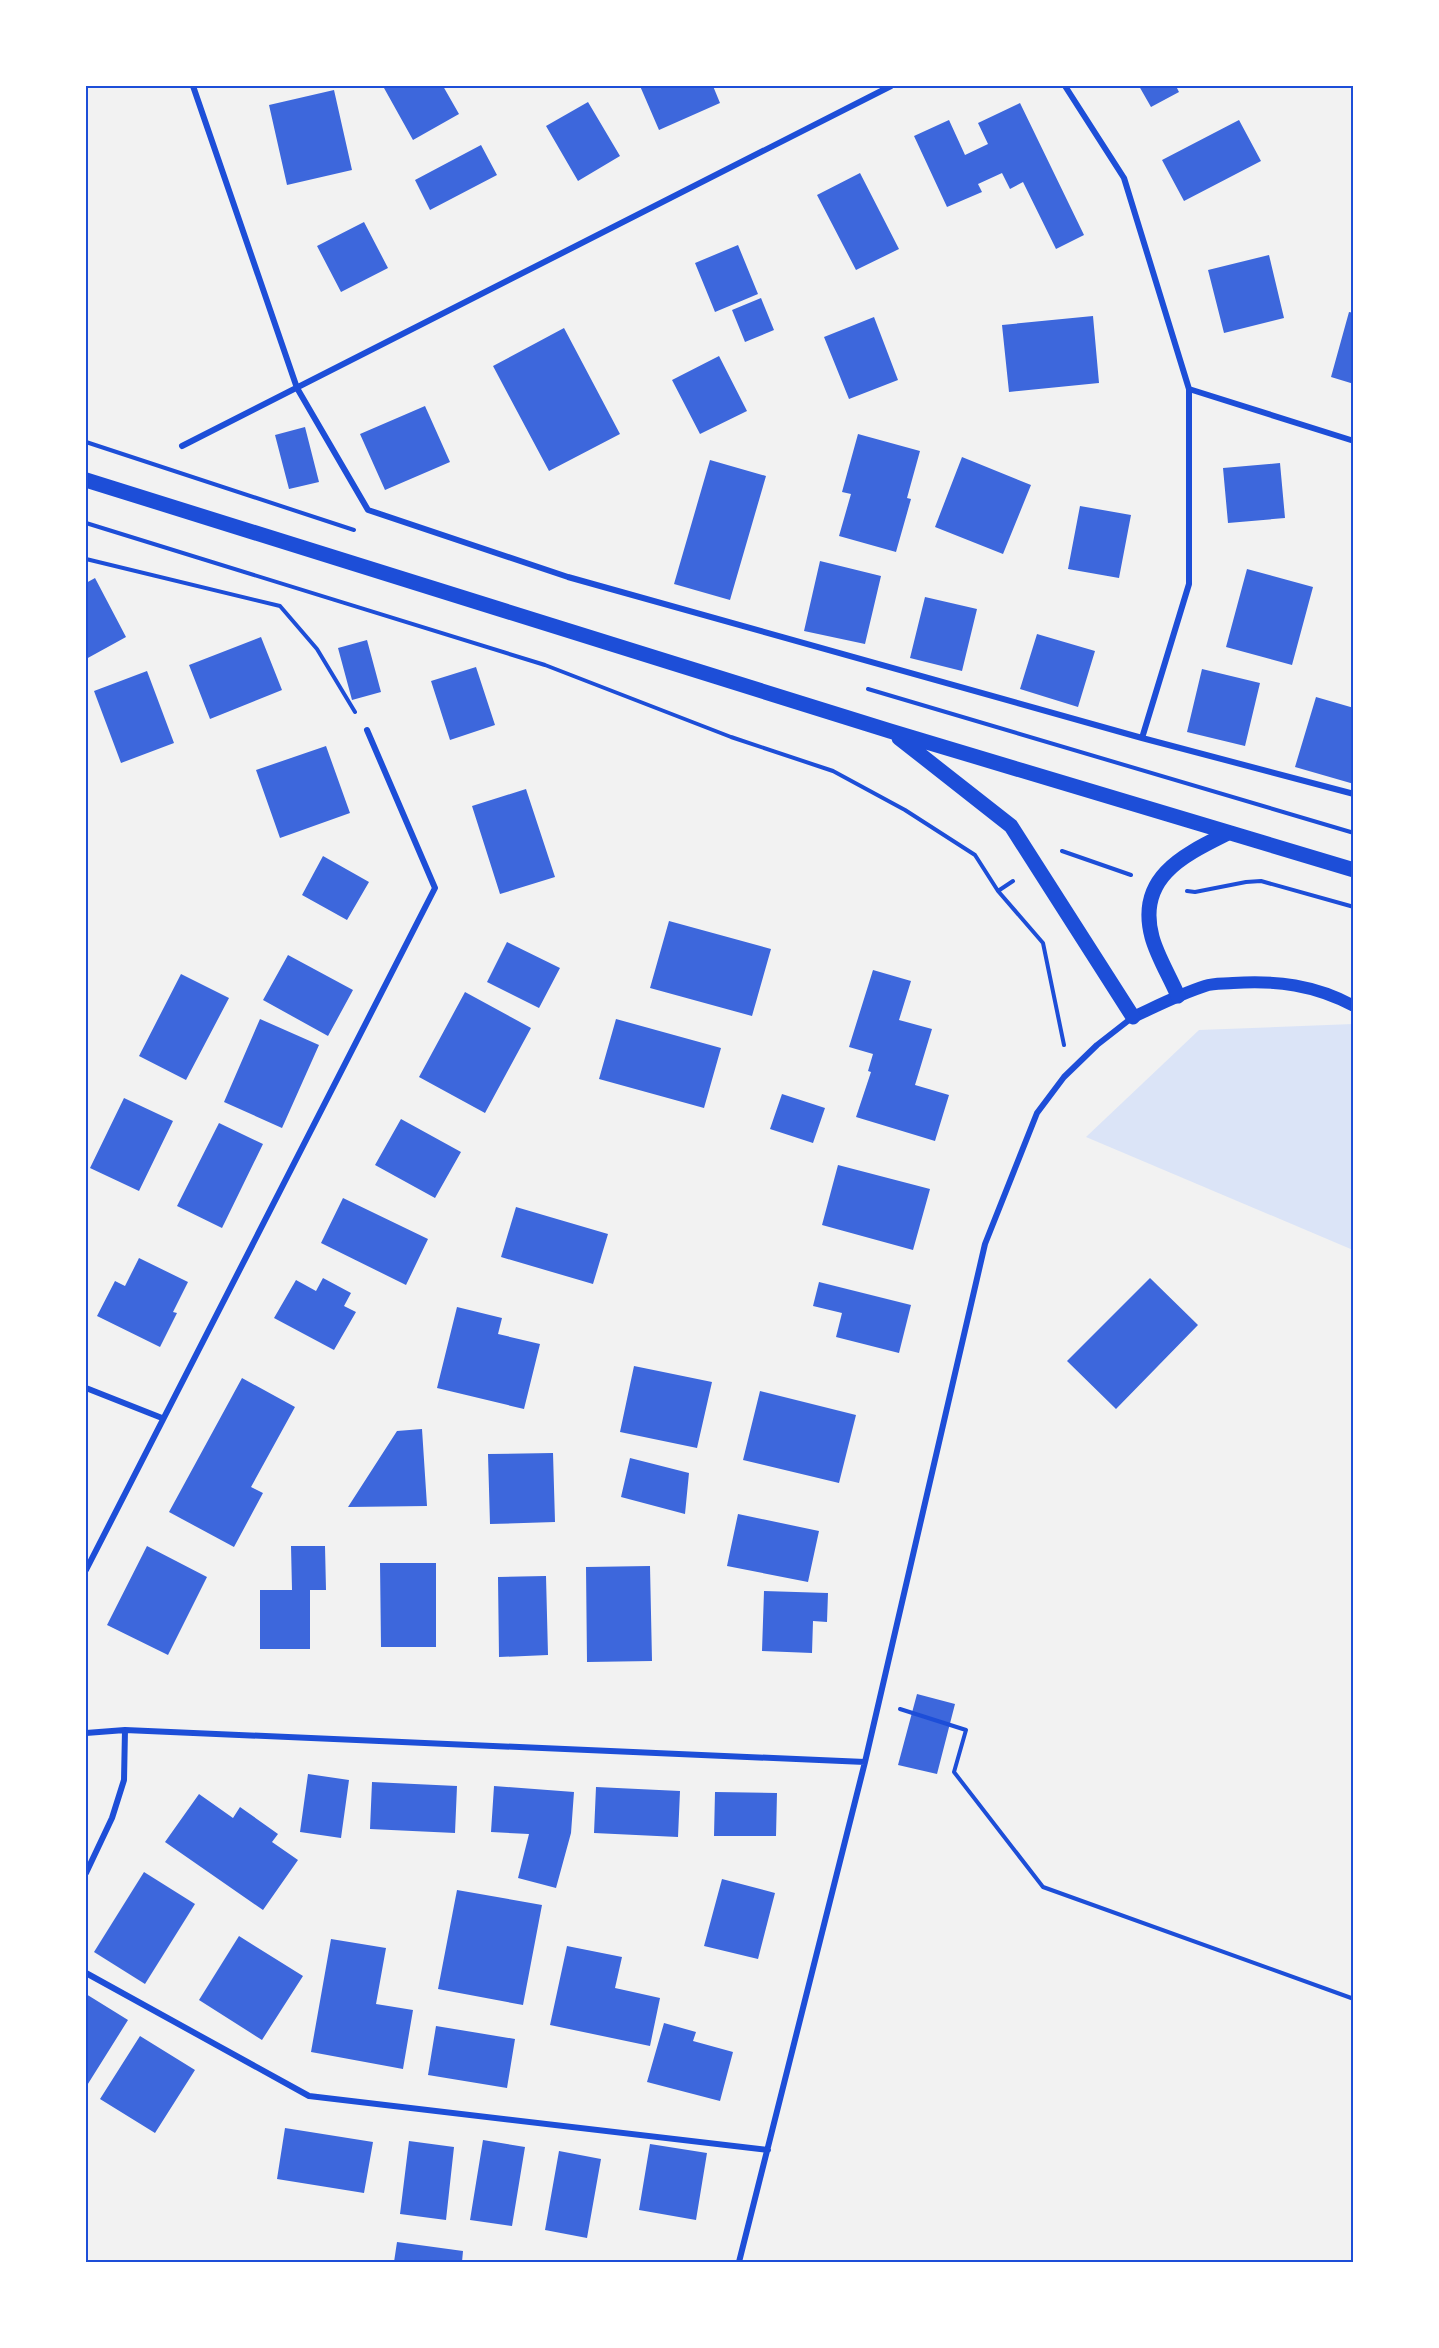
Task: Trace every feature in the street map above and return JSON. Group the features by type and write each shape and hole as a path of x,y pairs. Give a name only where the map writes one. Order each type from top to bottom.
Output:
{"main road":[{"path":"86,480 890,731 1353,870"},
{"path":"890,731 1011,826 1133,1017 1208,985 1254,982 1290,983 1333,994 1353,1006"},
{"path":"1178,996 1152,936 1149,902 1157,884 1174,863 1192,850 1228,833"}],"street":[{"path":"193,86 297,388 368,510 568,578 1142,738 1353,794"},
{"path":"182,446 891,86"},
{"path":"1065,86 1124,178 1189,389 1189,584 1142,738"},
{"path":"1189,389 1353,441"},
{"path":"86,1570 435,888 367,730"},
{"path":"739,2262 865,1762 985,1244 1037,1113 1064,1077 1096,1045 1133,1017"},
{"path":"86,1388 162,1418"},
{"path":"86,1733 125,1730 865,1762"},
{"path":"86,1873 112,1818 124,1780 125,1730"},
{"path":"86,1973 309,2096 768,2150"}],"path":[{"path":"86,523 545,664 731,737 833,771 905,810 975,855 998,891 1060,850 1176,890 1195,892 1261,881 1353,907"},
{"path":"86,559 280,606 317,649 367,730"},
{"path":"897,1709 966,1730 954,1772 1043,1887 1353,1999"}],"shaded area":[{"path":"1353,1024 1353,1250 1086,1137 1199,1030"}],"building":[{"path":"389,86 443,86 459,114 413,140 384,88"},
{"path":"640,86 713,86 720,103 659,130"},
{"path":"1139,86 1176,86 1179,92 1151,107"},
{"path":"334,90 352,170 287,185 269,105"},
{"path":"588,102 620,156 578,181 546,126"},
{"path":"1020,103 1084,235 1056,249 1023,182 1010,189 1002,173 978,184 982,192 947,207 914,136 949,120 965,155 988,144 978,123"},
{"path":"1239,120 1261,161 1184,201 1162,160"},
{"path":"481,145 497,175 430,210 415,180"},
{"path":"860,173 899,249 856,270 817,195"},
{"path":"364,222 388,268 341,292 317,246"},
{"path":"738,245 758,294 715,312 695,263"},
{"path":"1269,255 1284,318 1224,333 1208,270"},
{"path":"761,298 774,330 745,342 732,310"},
{"path":"1349,312 1354,313 1354,384 1331,377"},
{"path":"1093,316 1099,383 1009,392 1002,325"},
{"path":"874,317 898,380 849,399 824,337"},
{"path":"564,328 620,434 549,471 493,366"},
{"path":"719,356 747,411 700,434 672,380"},
{"path":"425,406 450,462 385,490 360,434"},
{"path":"305,427 319,482 289,489 275,435"},
{"path":"858,434 920,451 907,498 911,499 896,552 839,536 851,494 842,492"},
{"path":"962,457 1031,485 1003,554 935,527"},
{"path":"710,460 766,476 730,600 674,584"},
{"path":"1280,463 1285,518 1228,523 1223,468"},
{"path":"1080,506 1131,515 1119,578 1068,569"},
{"path":"820,561 881,576 865,644 804,631"},
{"path":"1247,569 1313,587 1292,665 1226,647"},
{"path":"95,578 126,637 86,659 86,583"},
{"path":"925,597 977,609 962,671 910,658"},
{"path":"1037,634 1095,651 1078,707 1020,689"},
{"path":"261,637 282,690 210,719 189,665"},
{"path":"367,640 381,692 352,700 338,648"},
{"path":"476,667 495,725 450,740 431,681"},
{"path":"1202,669 1260,683 1245,746 1187,732"},
{"path":"147,671 174,743 121,763 94,691"},
{"path":"1316,697 1354,708 1354,784 1295,767"},
{"path":"326,746 350,813 280,838 256,770"},
{"path":"526,789 555,877 500,894 472,806"},
{"path":"323,856 369,882 347,920 302,895"},
{"path":"669,921 771,949 752,1016 650,988"},
{"path":"507,942 560,968 539,1008 487,982"},
{"path":"288,955 353,990 328,1036 263,1000"},
{"path":"873,970 911,981 899,1020 932,1029 915,1085 949,1095 935,1141 856,1117 871,1072 868,1071 873,1054 849,1047"},
{"path":"181,974 229,998 186,1080 139,1056"},
{"path":"465,992 531,1028 485,1113 419,1077"},
{"path":"260,1019 319,1045 282,1128 224,1102"},
{"path":"616,1019 721,1048 704,1108 599,1079"},
{"path":"782,1094 825,1108 813,1143 770,1129"},
{"path":"124,1098 173,1121 139,1191 90,1168"},
{"path":"401,1119 461,1152 435,1198 375,1165"},
{"path":"219,1123 263,1144 222,1228 177,1206"},
{"path":"838,1165 930,1189 913,1250 822,1225"},
{"path":"343,1198 428,1239 406,1285 321,1243"},
{"path":"516,1207 608,1234 593,1284 501,1257"},
{"path":"139,1258 188,1282 173,1312 177,1313 160,1347 97,1316 115,1281 125,1286"},
{"path":"323,1278 351,1293 344,1306 356,1312 334,1350 274,1318 296,1280 316,1291"},
{"path":"1150,1278 1198,1325 1116,1409 1067,1361"},
{"path":"819,1282 911,1305 899,1353 836,1337 842,1313 813,1306"},
{"path":"457,1307 502,1318 498,1334 540,1344 524,1409 437,1388"},
{"path":"634,1366 712,1382 697,1448 620,1432"},
{"path":"242,1378 295,1407 251,1487 263,1493 234,1547 169,1512"},
{"path":"760,1391 856,1415 839,1483 743,1460"},
{"path":"422,1429 427,1506 348,1507 397,1431"},
{"path":"553,1453 555,1522 490,1524 488,1454"},
{"path":"630,1458 689,1473 685,1514 621,1497"},
{"path":"738,1514 819,1531 808,1582 727,1566"},
{"path":"147,1546 207,1577 168,1655 107,1625"},
{"path":"291,1546 325,1546 326,1590 310,1590 310,1649 260,1649 260,1590 292,1590"},
{"path":"380,1563 436,1563 436,1647 381,1647"},
{"path":"650,1566 652,1661 587,1662 586,1567"},
{"path":"546,1576 548,1655 499,1657 498,1577"},
{"path":"764,1591 828,1593 827,1622 813,1621 812,1653 762,1651"},
{"path":"917,1694 955,1704 937,1774 898,1765"},
{"path":"308,1774 349,1780 341,1838 300,1832"},
{"path":"372,1782 457,1786 455,1833 370,1829"},
{"path":"494,1786 574,1792 571,1833 556,1888 518,1878 529,1834 491,1832"},
{"path":"596,1787 680,1791 678,1837 594,1833"},
{"path":"715,1792 777,1793 776,1836 714,1836"},
{"path":"199,1794 233,1818 240,1807 278,1834 272,1842 298,1860 263,1910 165,1842"},
{"path":"144,1872 195,1904 145,1984 94,1952"},
{"path":"722,1879 775,1893 758,1959 704,1946"},
{"path":"457,1890 542,1905 523,2005 438,1989"},
{"path":"239,1936 303,1976 262,2040 199,2000"},
{"path":"331,1939 386,1948 376,2004 413,2010 403,2069 311,2052"},
{"path":"567,1946 622,1957 615,1988 660,1998 650,2046 550,2025"},
{"path":"86,1994 128,2020 86,2087"},
{"path":"664,2023 696,2032 693,2041 733,2052 720,2101 647,2082"},
{"path":"436,2026 515,2039 507,2088 428,2075"},
{"path":"140,2036 195,2070 155,2133 100,2099"},
{"path":"285,2128 373,2142 364,2193 277,2179"},
{"path":"483,2140 525,2147 512,2226 470,2220"},
{"path":"409,2141 454,2147 446,2220 400,2214"},
{"path":"650,2144 707,2153 696,2220 639,2210"},
{"path":"559,2151 601,2159 587,2238 545,2230"},
{"path":"397,2242 463,2251 462,2262 394,2262"}]}
